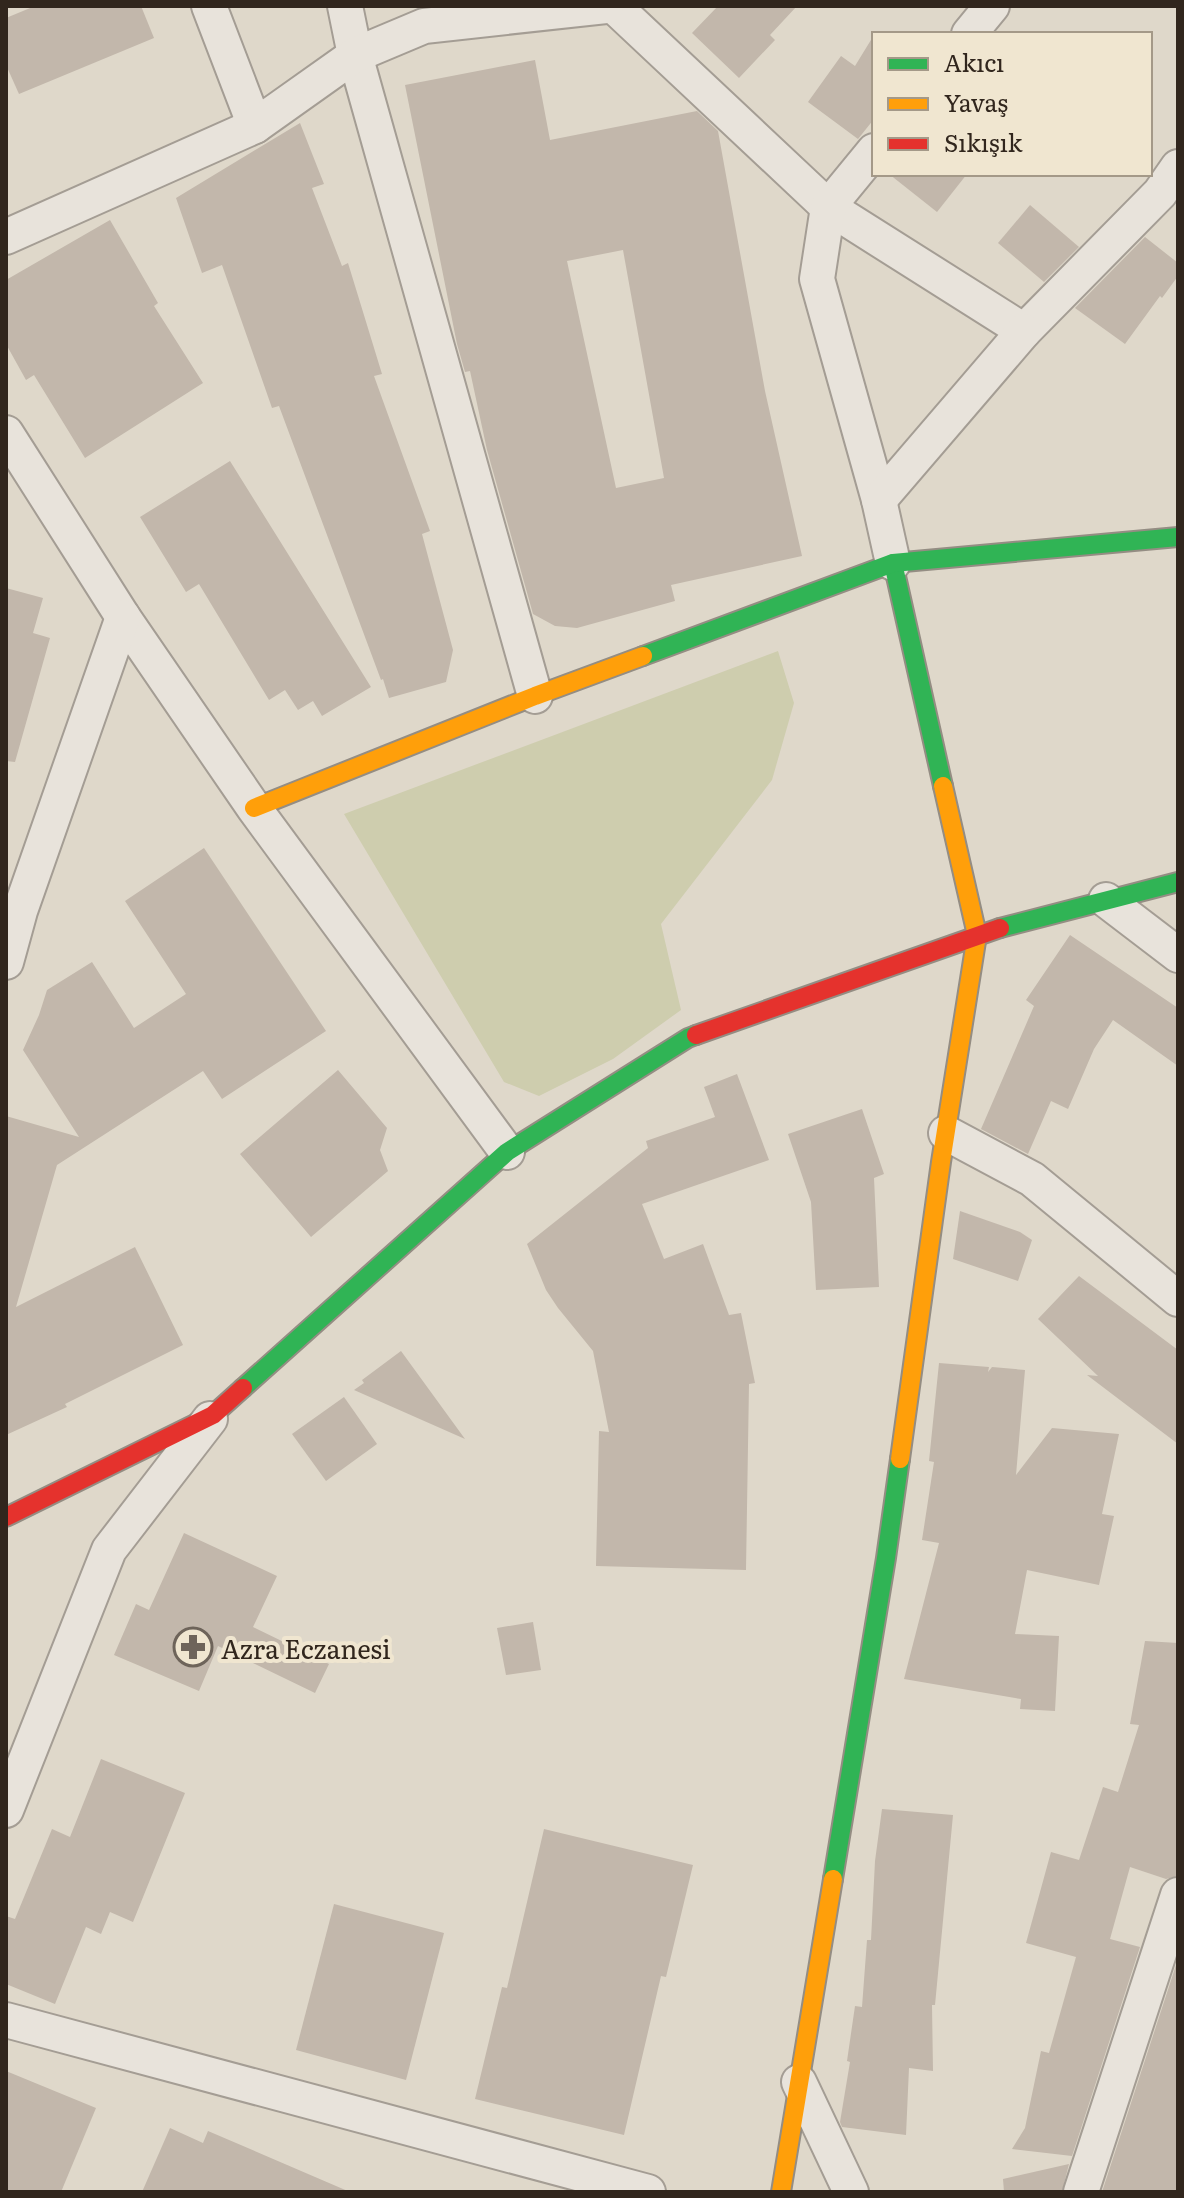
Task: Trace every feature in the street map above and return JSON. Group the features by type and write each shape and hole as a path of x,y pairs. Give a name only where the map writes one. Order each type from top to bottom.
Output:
{"street":[{"path":"209,6 255,126"},
{"path":"345,6 355,55 535,696"},
{"path":"6,237 255,126 355,55 424,26 606,6"},
{"path":"614,6 828,207 1024,331"},
{"path":"971,32 992,6"},
{"path":"781,2192 886,1558 977,935 879,500 817,279 828,207 872,153"},
{"path":"879,500 1024,331 1160,193 1178,167"},
{"path":"6,433 123,617 254,808 507,1152"},
{"path":"254,808 535,696 893,563 1178,537"},
{"path":"6,962 25,896 123,617"},
{"path":"6,1810 109,1550 213,1415 507,1152 688,1038 1013,923 1178,882"},
{"path":"1106,900 1178,955"},
{"path":"946,1133 1032,1179 1178,1299"},
{"path":"6,1517 213,1415"},
{"path":"1081,2192 1178,1895"},
{"path":"6,2020 648,2192"},
{"path":"799,2082 851,2192"}],"green space":[{"path":"778,651 794,703 772,780 661,924 681,1010 613,1059 539,1096 504,1082 344,814"}],"building":[{"path":"35,6 141,6 154,38 19,94 6,65 6,18"},
{"path":"718,6 797,6 770,35 775,40 739,78 692,33"},
{"path":"872,38 872,122 858,139 808,102 841,56 855,66"},
{"path":"535,60 550,140 697,111 718,131 765,391 802,556 671,585 675,601 577,628 555,626 533,614 487,450 470,371 465,372 457,344 405,85","holes":["623,250 664,478 616,488 567,261"]},
{"path":"300,123 324,184 312,188 342,266 348,263 382,374 374,376 430,531 422,534 453,650 446,682 389,698 279,406 272,408 222,265 202,273 176,198"},
{"path":"892,176 965,176 937,212"},
{"path":"1030,205 1079,247 1044,282 998,243"},
{"path":"110,220 158,303 154,306 203,383 85,458 34,375 26,380 6,344 6,280"},
{"path":"1145,237 1178,263 1178,276 1125,344 1075,308"},
{"path":"230,461 371,687 322,716 313,701 298,710 285,690 269,700 199,584 186,592 140,517"},
{"path":"6,588 43,598 33,633 50,638 15,762 6,761"},
{"path":"204,848 326,1031 222,1099 203,1071 57,1165 16,1307 135,1247 183,1345 65,1404 67,1407 6,1435 6,1116 79,1137 23,1050 47,990 92,962 134,1028 186,994 125,901"},
{"path":"1070,935 1178,1008 1178,1066 1113,1020 1094,1049 1068,1109 1051,1101 1028,1154 981,1129 1034,1006 1026,1000"},
{"path":"338,1070 387,1128 380,1150 388,1171 311,1237 240,1154"},
{"path":"737,1074 769,1160 642,1204 664,1259 703,1244 729,1315 741,1313 755,1383 749,1384 746,1570 596,1566 599,1431 609,1432 593,1351 546,1290 527,1244 648,1148 646,1141 715,1117 704,1087"},
{"path":"862,1109 884,1174 874,1178 879,1287 816,1290 811,1202 788,1134"},
{"path":"960,1211 1020,1232 1032,1240 1018,1281 953,1259"},
{"path":"1079,1276 1178,1350 1178,1444 1087,1375 1098,1376 1038,1319"},
{"path":"401,1351 465,1439 354,1390 364,1383 362,1380"},
{"path":"939,1363 989,1367 988,1372 992,1367 1025,1370 1016,1475 1052,1428 1119,1434 1102,1514 1114,1516 1099,1585 1027,1570 1015,1634 1059,1636 1055,1711 1020,1709 1021,1699 904,1679 939,1543 922,1540 934,1462 929,1461"},
{"path":"344,1397 377,1444 326,1481 292,1434"},
{"path":"184,1533 277,1576 253,1627 329,1664 315,1693 218,1646 199,1691 114,1655 136,1604 149,1610"},
{"path":"533,1622 541,1670 506,1675 497,1628"},
{"path":"1145,1641 1178,1643 1178,1876 1166,1879 1130,1867 1110,1939 1140,1947 1072,2156 1012,2149 1025,2128 1041,2051 1049,2053 1076,1957 1026,1943 1051,1852 1079,1860 1103,1787 1118,1792 1139,1725 1130,1724"},
{"path":"101,1759 185,1793 133,1922 110,1912 101,1934 86,1927 55,2004 6,1984 6,1916 15,1919 52,1829 70,1837"},
{"path":"882,1809 953,1815 935,2005 932,2005 933,2071 909,2068 906,2135 842,2127 840,2122 855,2006 862,2007 867,1940 871,1940 875,1861"},
{"path":"544,1829 693,1865 666,1977 661,1976 624,2135 475,2099 502,1987 507,1988"},
{"path":"334,1904 444,1933 406,2080 296,2050"},
{"path":"1178,1959 1178,2192 1102,2192"},
{"path":"6,2071 96,2108 61,2192 6,2192"},
{"path":"170,2128 203,2143 208,2131 350,2192 142,2192"},
{"path":"1069,2164 1062,2192 1004,2192 1003,2179"}],"traffic: fast":[{"path":"643,656 893,563 1178,537"},
{"path":"893,563 943,786"},
{"path":"1000,928 1178,882"},
{"path":"243,1388 507,1152 696,1035"},
{"path":"833,1879 900,1459"}],"traffic: slow":[{"path":"254,808 643,656"},
{"path":"900,1459 941,1162 977,935 943,786"},
{"path":"781,2192 833,1879"}],"traffic: jam":[{"path":"696,1035 1000,928"},
{"path":"6,1517 213,1415 243,1388"}],"place":[{"name":"Azra Eczanesi","path":"193,1647"}]}
